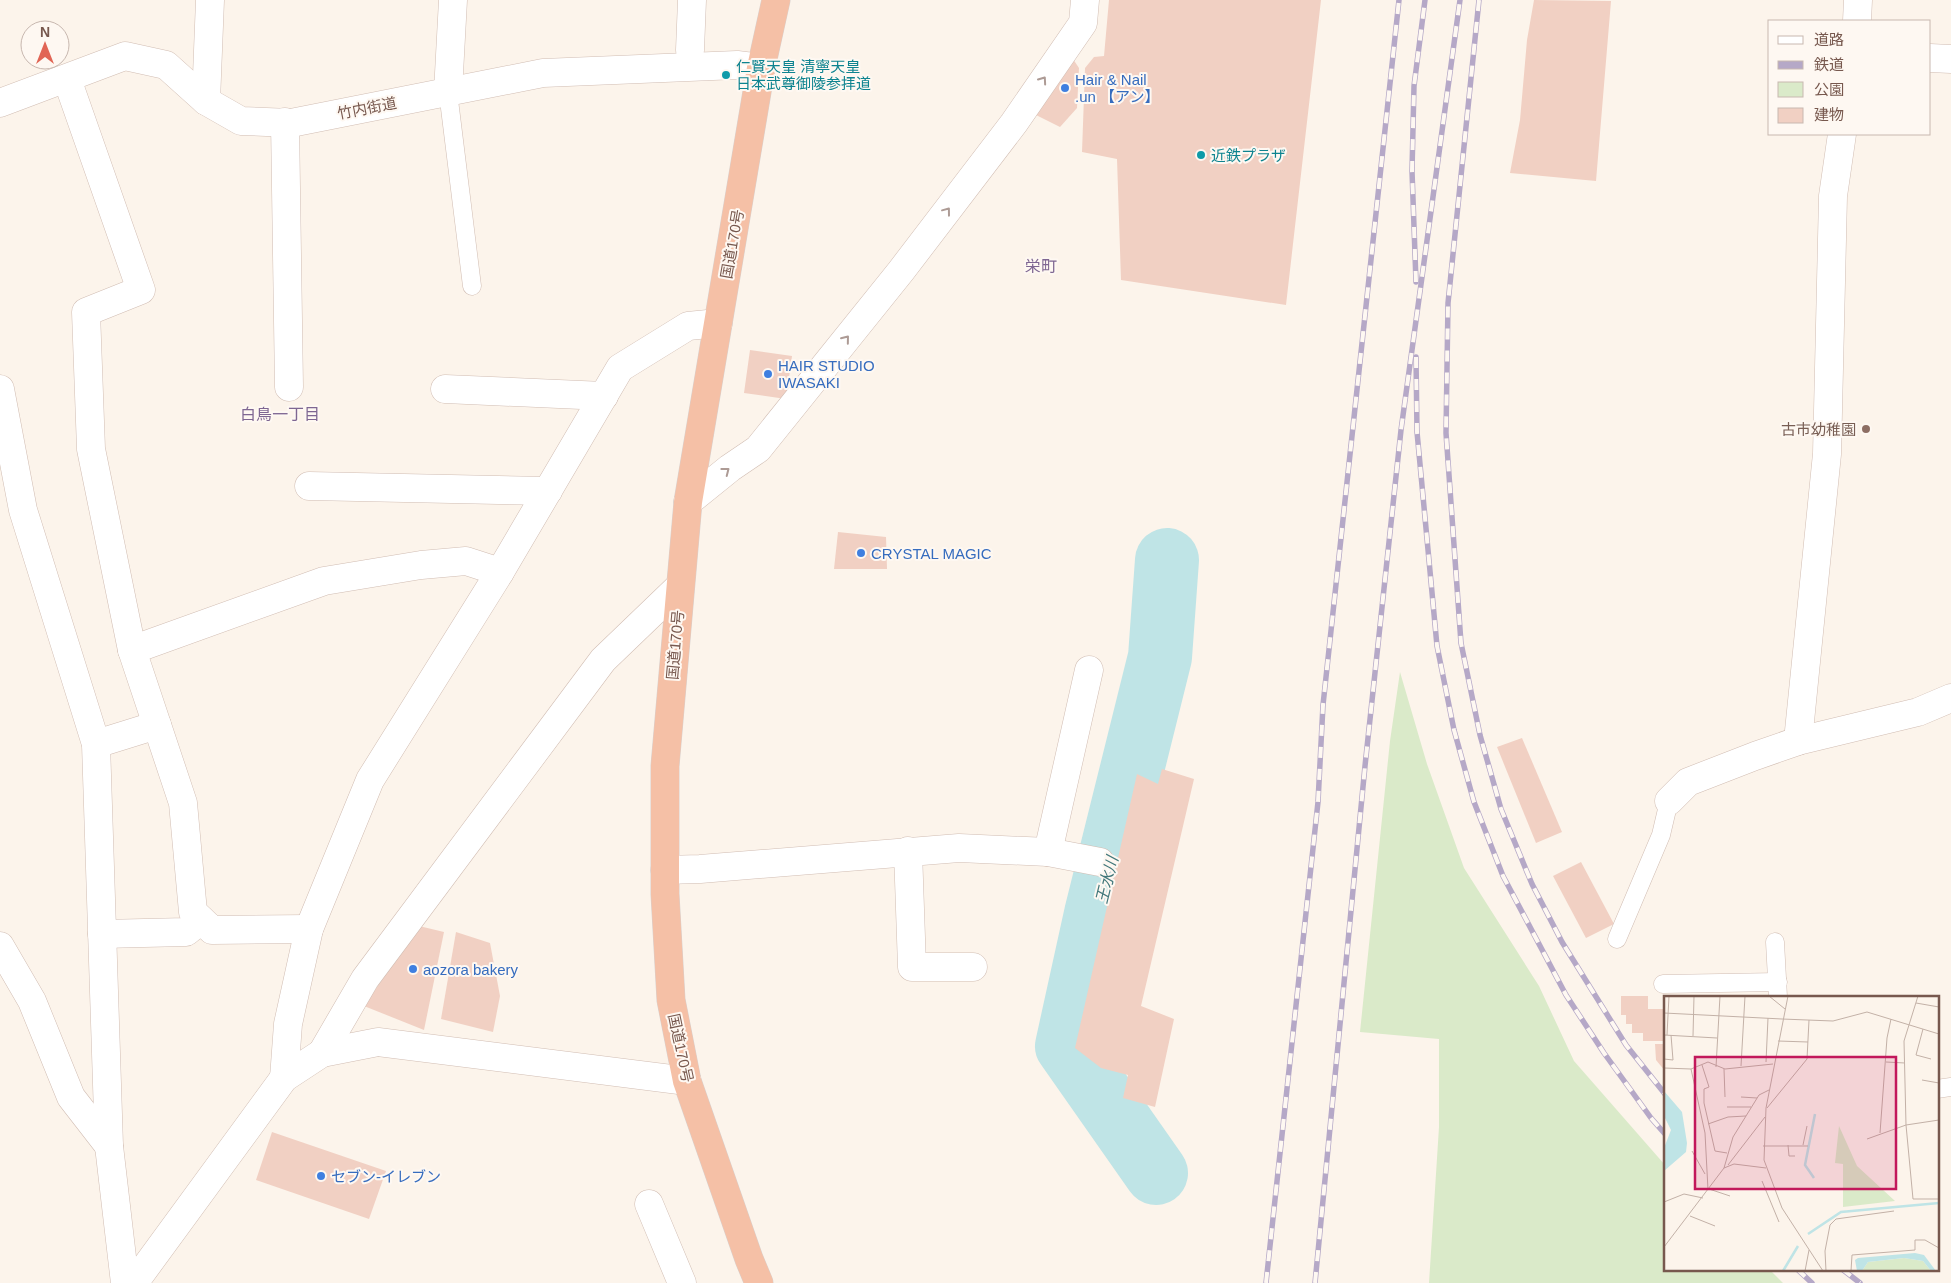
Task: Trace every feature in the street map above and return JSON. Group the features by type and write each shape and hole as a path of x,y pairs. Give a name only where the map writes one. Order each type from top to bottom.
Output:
{"highway":[{"name":"国道170号","path":"759,1283 687,1081 670,1000 665,870 665,766 688,502 762,68 776,0"}],"street":[{"path":"206,101 210,0"},
{"path":"448,92 453,0"},
{"path":"689,58 692,0"},
{"path":"688,502 730,468 758,449 901,271 1014,123 1083,23 1085,0"},
{"path":"1857,20 1858,0"},
{"name":"竹内街道","path":"0,103 125,56 166,65 206,101 241,121 285,122 543,74 689,58 762,68"},
{"path":"1931,58 1951,59"},
{"path":"67,79 141,290 86,312 91,449 132,650 183,803 193,912 212,930 309,929"},
{"path":"285,122 289,387"},
{"path":"1798,741 1828,454 1833,196 1842,135"},
{"path":"284,1078 288,1024 309,929 370,780 500,572 620,368 688,326 718,323"},
{"path":"445,388 604,396"},
{"path":"0,389 23,510 96,744 109,1146 135,1282"},
{"path":"309,486 548,491"},
{"path":"132,650 324,581 421,565 466,561 500,572"},
{"path":"322,1053 365,979 602,660 680,586"},
{"path":"1048,852 1089,670"},
{"path":"1668,801 1688,782 1798,741 1918,712 1951,698"},
{"path":"96,744 157,725"},
{"path":"665,870 700,869 959,848 1048,852 1100,862"},
{"path":"908,851 912,967 973,967"},
{"path":"102,934 186,932 201,920"},
{"path":"0,946 32,1001 72,1097 109,1146"},
{"path":"135,1282 284,1078 322,1053 378,1042 687,1081"},
{"path":"648,1204 682,1283"}],"lane":[{"path":"448,92 472,286"},
{"path":"1617,939 1661,835 1668,801"},
{"path":"1663,984 1778,989 1775,942"},
{"path":"1938,1089 1951,1087"}],"green space":[{"path":"1400,672 1427,764 1464,868 1539,986 1574,1061 1664,1164 1664,1270 1770,1270 1783,1283 1429,1283 1439,1127 1439,1039 1360,1032 1390,741"}],"building":[{"name":"近鉄プラザ","path":"1109,0 1321,0 1286,305 1121,280 1117,159 1082,152 1085,68 1094,57 1104,56"},
{"path":"1534,0 1611,1 1596,181 1510,173 1520,120 1527,40"},
{"name":"Hair & Nail .un 【アン】","path":"1073,59 1079,68 1077,108 1060,127 1034,114"},
{"name":"HAIR STUDIO IWASAKI","path":"750,350 792,356 786,399 744,393"},
{"name":"CRYSTAL MAGIC","path":"838,532 886,537 887,569 834,569"},
{"path":"1522,738 1562,832 1536,843 1497,747"},
{"path":"1162,769 1194,779 1141,1006 1174,1019 1155,1107 1123,1098 1128,1075 1101,1068 1075,1048 1137,774 1158,784"},
{"path":"1581,862 1614,924 1586,938 1553,876"},
{"name":"aozora bakery","path":"419,926 444,932 424,1030 364,1006"},
{"path":"456,932 490,943 500,996 493,1032 441,1019"},
{"path":"1621,996 1648,996 1648,1009 1663,1009 1664,1041 1643,1041 1643,1033 1632,1033 1632,1024 1626,1024 1626,1015 1621,1015"},
{"path":"1655,1044 1664,1044 1664,1070 1656,1060"},
{"name":"セブン-イレブン","path":"272,1132 386,1171 369,1219 256,1180"}],"waterway":[{"name":"王水川","path":"1156,1173 1067,1046 1096,914 1160,657 1167,560"}],"railway":[{"path":"1266,1283 1318,802 1323,705 1399,0"},
{"path":"1416,282 1412,171 1414,86 1425,0"},
{"path":"1315,1283 1365,766 1401,430 1460,0"},
{"path":"1479,0 1448,303 1446,433 1461,643 1480,735 1501,809 1532,884 1562,942 1626,1045 1664,1093"},
{"path":"1416,357 1417,432 1437,646 1454,730 1474,802 1503,876 1566,995 1604,1053 1664,1133"},
{"path":"1798,1270 1812,1283"},
{"path":"1843,1270 1860,1283"}],"place":[{"name":"仁賢天皇 清寧天皇 日本武尊御陵参拝道","path":"726,75"},
{"name":"Hair & Nail .un 【アン】","path":"1065,88"},
{"name":"近鉄プラザ","path":"1201,155"},
{"name":"HAIR STUDIO IWASAKI","path":"768,374"},
{"name":"古市幼稚園","path":"1866,429"},
{"name":"CRYSTAL MAGIC","path":"861,553"},
{"name":"aozora bakery","path":"413,969"},
{"name":"セブン-イレブン","path":"321,1176"}],"district":[{"name":"栄町","path":"1041,266"},
{"name":"白鳥一丁目","path":"280,414"}]}
